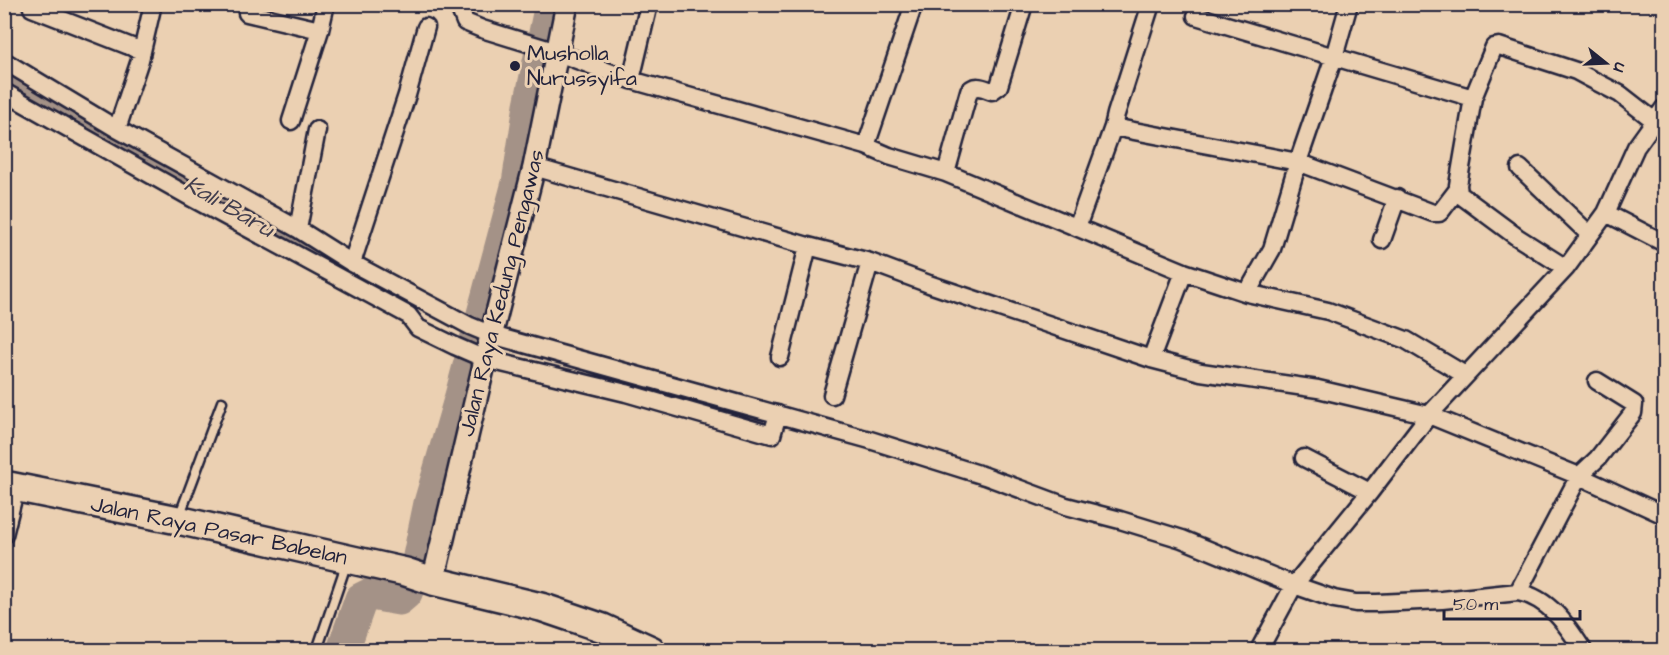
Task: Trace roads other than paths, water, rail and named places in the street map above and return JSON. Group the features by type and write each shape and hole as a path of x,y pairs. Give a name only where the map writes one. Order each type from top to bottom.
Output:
{"main road":[{"name":"Jalan Raya Pasar Babelan","path":"10,486 178,520 406,572 433,581 541,607 603,628 651,651"}],"street":[{"path":"117,129 142,51 153,4"},
{"path":"291,121 326,4"},
{"path":"458,4 468,24 632,80 866,146 889,156 946,173 1184,272 1247,292 1328,311 1406,340 1466,375"},
{"name":"Jalan Raya Kedung Pengawas","path":"433,581 484,342 534,167 546,49 567,4"},
{"path":"632,80 649,4"},
{"path":"866,146 914,4"},
{"path":"946,173 969,91 978,86 992,91 999,86 1024,4"},
{"path":"1077,227 1113,127 1151,4"},
{"path":"1247,292 1272,249 1349,4"},
{"path":"32,8 142,51"},
{"path":"247,13 320,30"},
{"path":"1196,16 1473,98"},
{"path":"352,263 407,95 426,27"},
{"path":"1259,651 1290,594 1429,415 1566,268 1606,213 1636,147 1660,115 1576,71 1494,46 1473,98 1459,194 1517,237 1566,268"},
{"path":"4,61 117,129 298,229 484,342 629,383 776,420 870,440 985,476 1066,506 1182,539 1290,594 1356,603 1442,600 1518,592 1537,597 1567,626 1583,651"},
{"path":"4,92 192,198 408,315 418,328 455,346 484,342 629,383"},
{"path":"1113,127 1298,162 1433,213 1439,213 1458,189"},
{"path":"298,229 317,130"},
{"path":"534,167 870,262 1151,359 1201,372 1318,389 1429,415 1579,476 1665,515"},
{"path":"1520,168 1590,235"},
{"path":"1382,240 1397,198"},
{"path":"1606,213 1665,243"},
{"path":"780,357 808,246"},
{"path":"832,395 870,262"},
{"path":"1151,359 1184,272"},
{"path":"1518,592 1579,476 1598,458 1635,409 1634,404 1597,381"},
{"path":"1304,458 1370,492"},
{"path":"4,535 10,486"}],"lane":[{"path":"178,520 222,402"},
{"path":"317,651 348,559"}],"waterway":[{"path":"343,650 361,599 371,594 399,599 406,593 418,561 430,503 518,183 530,105 551,4"},
{"name":"Kali Baru","path":"4,80 329,264"}],"place":[{"name":"Musholla Nurussyifa","path":"515,66"}]}
